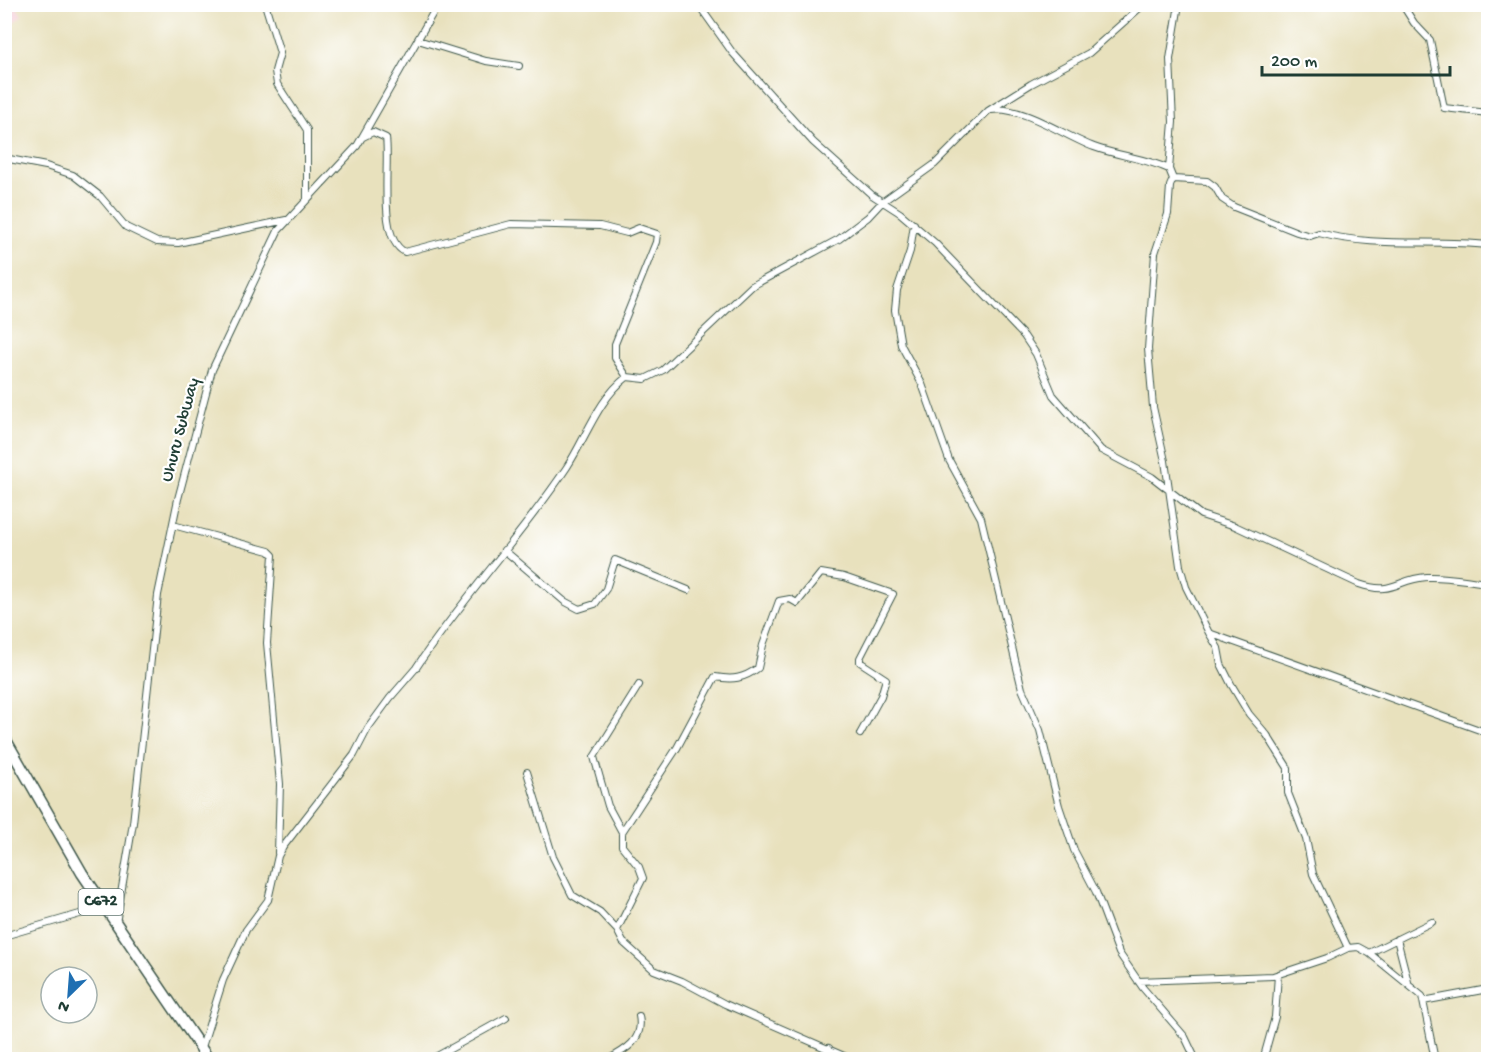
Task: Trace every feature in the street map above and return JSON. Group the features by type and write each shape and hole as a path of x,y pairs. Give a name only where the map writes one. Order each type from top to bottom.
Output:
{"main road":[{"name":"C672","path":"5,739 45,812 116,926 209,1059"}],"street":[{"path":"265,4 280,53 275,71 277,84 307,130 307,200"},
{"name":"Uhuru Subway","path":"116,926 134,823 153,632 173,525 204,396 216,359 272,241 287,220 363,137 438,4"},
{"path":"698,4 737,58 813,142 882,202 914,224 935,243 1028,340 1053,395 1090,439 1108,454 1152,477 1201,515 1236,526 1374,589 1389,589 1412,580 1429,577 1488,583"},
{"path":"278,856 354,755 368,728 390,698 416,668 566,469 603,404 618,384 627,377 645,379 655,376 746,291 770,275 839,239 868,217 882,202 921,176 988,111 1031,84 1089,53 1143,4"},
{"path":"1179,4 1170,59 1173,122 1169,169 1173,179 1170,186 1168,214 1155,252 1148,328 1152,400 1165,461 1184,581 1218,648 1224,672 1249,714 1267,735 1288,768 1288,793 1306,838 1313,874 1348,948"},
{"path":"1402,4 1414,23 1430,40 1444,108 1488,113"},
{"path":"418,40 486,61 519,66"},
{"path":"988,111 1002,108 1022,114 1094,147 1169,169"},
{"path":"363,137 374,132 386,138 390,231 396,246 405,252 519,223 600,226 627,233 639,228 657,234 656,243 615,344 615,358 627,377"},
{"path":"4,158 46,166 73,175 93,188 126,226 157,242 178,243 287,220"},
{"path":"1173,179 1206,181 1215,187 1222,199 1234,207 1310,236 1319,233 1398,243 1434,241 1488,244"},
{"path":"914,224 910,251 897,290 896,310 901,345 922,384 949,460 981,518 1022,689 1040,730 1062,816 1074,850 1096,892 1114,943 1138,981 1185,1037 1196,1059"},
{"path":"173,525 269,551 273,555 267,643 280,784 278,856 268,900 246,930 229,965 200,1047 198,1059"},
{"path":"504,550 564,601 579,609 595,604 606,589 615,560 688,590"},
{"path":"621,832 677,748 715,677 744,678 758,668 763,645 779,601 790,599 797,603 820,573 844,577 892,594 860,658 860,662 886,680 881,696 860,734"},
{"path":"1209,633 1488,733"},
{"path":"617,930 643,878 639,867 623,848 621,832 608,806 594,757 639,686"},
{"path":"527,771 553,857 572,895 600,912 617,930 623,942 654,970 853,1059"},
{"path":"4,936 104,907"},
{"path":"1369,953 1432,922"},
{"path":"1397,939 1408,982"},
{"path":"1138,981 1278,975 1348,948 1358,947 1408,982 1422,996 1435,1059"},
{"path":"1263,1059 1275,1017 1278,975"},
{"path":"1423,1001 1488,989"},
{"path":"607,1059 628,1047 637,1038 641,1027 639,1016"},
{"path":"430,1059 506,1018"},
{"path":"823,1059 829,1048"}],"shaded area":[{"path":"5,4 16,5 22,16 5,28"}]}
